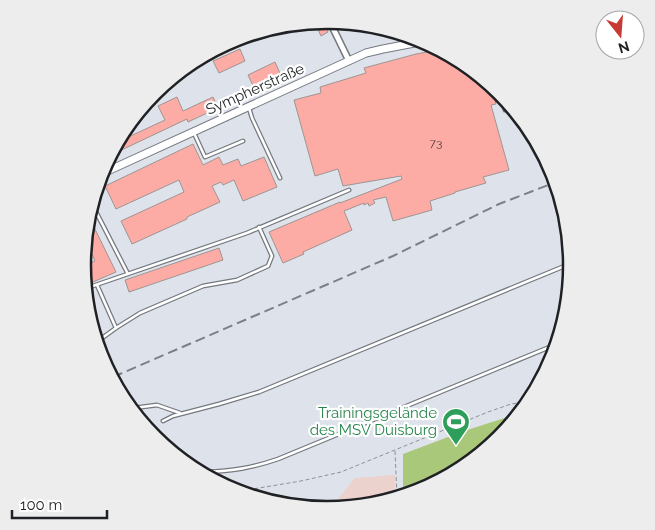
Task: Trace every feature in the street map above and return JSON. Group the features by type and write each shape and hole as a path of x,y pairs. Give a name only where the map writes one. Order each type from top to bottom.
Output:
{"street":[{"path":"333,29 349,61"},
{"name":"Sympherstraße","path":"112,169 366,53 410,44"}],"lane":[{"path":"249,106 252,118 280,178"},
{"path":"193,132 205,157 243,142"},
{"path":"92,286 214,245 349,190"},
{"path":"97,214 128,274"},
{"path":"103,338 140,313 203,286 237,280 268,266 272,256 259,228"},
{"path":"163,421 181,413 213,406 259,392 564,266"},
{"path":"97,285 116,328"},
{"path":"212,472 238,470 278,459 549,347"},
{"path":"139,407 157,405 181,413"}],"path":[{"path":"252,489 341,472 495,410 519,403"},
{"path":"394,450 397,491"}],"shaded area":[{"path":"395,475 395,491 374,497 336,501 355,478"}],"green space":[{"name":"Trainingsgelände des MSV Duisburg","path":"509,417 483,443 446,470 403,489 403,454"}],"building":[{"path":"318,29 327,29 328,32 321,36"},
{"path":"240,49 245,61 219,73 213,61"},
{"path":"429,52 446,60 494,97 496,104 491,105 509,170 483,177 486,183 430,201 432,210 393,221 386,197 373,200 375,203 369,206 368,203 364,205 364,203 344,211 352,230 283,263 269,232 340,202 402,179 401,176 343,186 338,169 315,176 294,100 321,93 320,87 366,73 364,68"},
{"path":"275,62 282,78 255,90 248,75"},
{"path":"177,97 183,111 213,97 218,108 188,122 187,119 122,150 129,137 165,120 158,106"},
{"path":"193,144 203,165 219,157 223,165 238,159 241,166 264,157 277,187 243,201 234,180 223,185 221,182 212,186 220,202 132,244 121,221 184,192 179,180 116,209 105,186"},
{"path":"94,228 116,272 92,282 91,263 95,261 92,254"},
{"path":"219,248 223,260 129,292 125,280"}],"railway":[{"path":"119,375 393,256 499,204 549,185"}],"place":[{"name":"Trainingsgelände des MSV Duisburg","path":"456,446"}]}
